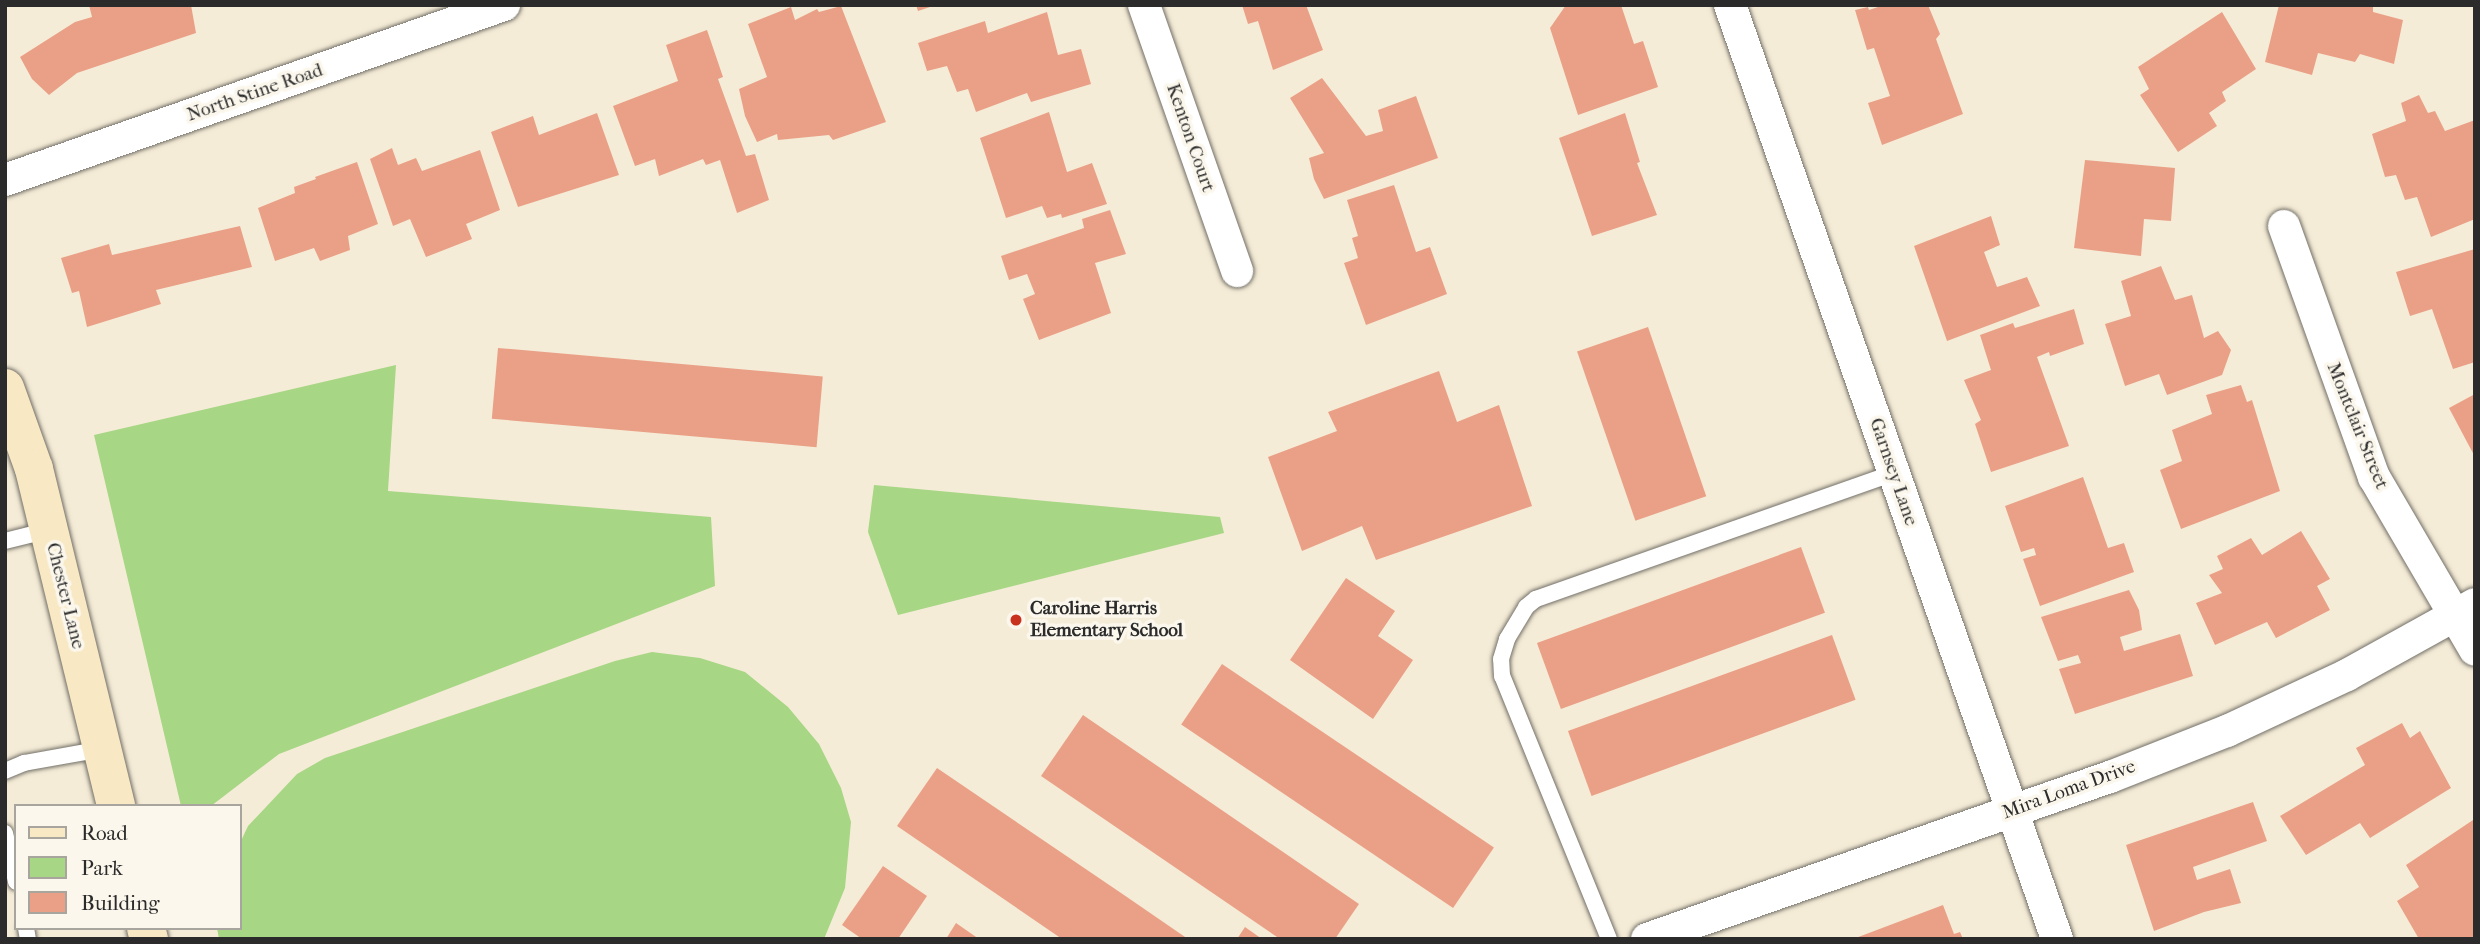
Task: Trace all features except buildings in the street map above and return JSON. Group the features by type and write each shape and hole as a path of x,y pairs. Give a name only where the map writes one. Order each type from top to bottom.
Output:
{"street":[{"name":"North Stine Road","path":"5,180 504,5"},
{"name":"Kenton Court","path":"1144,5 1237,271"},
{"name":"Garnsey Lane","path":"1730,5 2057,939"},
{"name":"Montclair Street","path":"2284,226 2374,477 2465,610 2475,650"},
{"name":"Chester Lane","path":"5,388 30,457 116,804"},
{"name":"Mira Loma Drive","path":"1647,939 2012,811 2227,731 2347,675 2465,610"}],"lane":[{"path":"1609,939 1502,676 1501,659 1507,639 1526,607 1536,599 1894,473"},
{"path":"5,541 49,530"},
{"path":"5,771 23,763 102,749"},
{"path":"5,833 14,873"}],"green space":[{"path":"396,365 388,491 711,517 715,586 279,754 214,804 181,804 94,435"},
{"path":"874,485 1220,517 1224,533 898,615 868,532"},
{"path":"652,652 700,658 745,672 788,707 819,744 841,788 851,822 845,888 824,939 219,939 217,930 242,930 242,839 248,826 297,774 325,758 615,661"}],"place":[{"name":"Caroline Harris Elementary School","path":"1016,620"}]}
